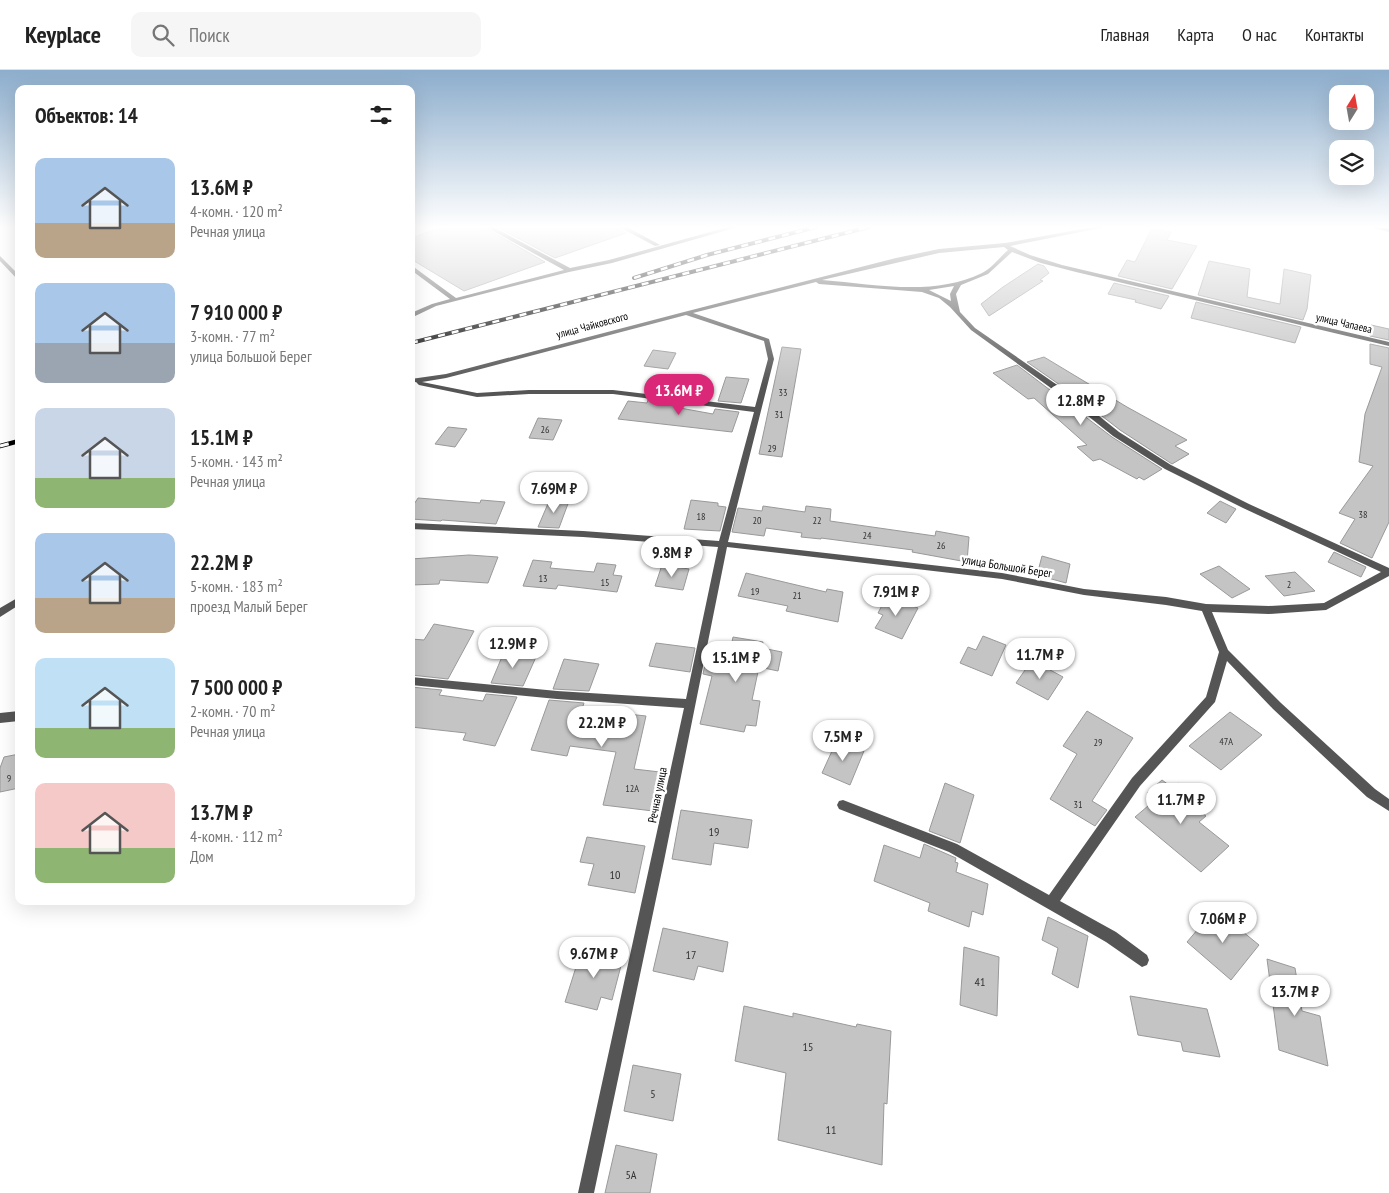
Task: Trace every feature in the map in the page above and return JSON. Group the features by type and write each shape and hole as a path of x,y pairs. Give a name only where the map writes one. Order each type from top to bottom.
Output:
{"street":[{"path":"428,279 455,300"},
{"path":"415,314 434,305 533,279"},
{"name":"улица Чайковского","path":"415,380 460,373 815,279"},
{"path":"808,281 923,290 959,284 970,279"},
{"name":"улица Чапаева","path":"1116,279 1389,344"},
{"path":"956,312 953,294 959,284"},
{"path":"923,290 938,295 952,304 956,312 973,329 1076,402 1116,434 1168,467 1254,510 1389,572"},
{"name":"Речная улица","path":"586,1193 658,861 723,544 771,359 766,340 686,313"},
{"path":"415,382 477,395 529,392 613,392 758,410"},
{"name":"улица Большой Берег","path":"415,526 583,534 723,544 1002,576 1084,592 1166,601 1206,608 1269,610 1326,606 1389,572"},
{"path":"0,613 15,603"},
{"path":"1206,608 1224,652 1277,706 1371,793 1389,806"},
{"path":"1052,902 1136,782 1211,699 1224,652"},
{"path":"415,680 557,695 689,704"},
{"path":"0,718 15,716"},
{"path":"843,805 954,848 1111,937 1142,960"}],"building":[{"path":"445,279 496,279 464,291"},
{"path":"1015,279 1043,281 989,316 981,304"},
{"path":"1132,279 1178,279 1172,289"},
{"path":"1203,279 1249,279 1247,297 1280,304 1283,279 1310,279 1307,309 1303,320 1198,295"},
{"path":"1114,283 1169,296 1161,309 1135,302 1136,300 1108,294"},
{"path":"1196,302 1301,327 1295,343 1191,318"},
{"path":"1371,325 1389,329 1389,340 1370,336"},
{"path":"1370,344 1389,348 1389,522 1372,558 1340,543 1355,519 1339,513 1373,466 1359,462 1365,414 1382,367 1370,364"},
{"path":"782,347 801,349 782,457 759,454"},
{"path":"653,350 676,353 668,369 644,366"},
{"path":"1044,357 1127,407 1187,440 1175,446 1189,454 1172,464 1120,430 1027,362"},
{"path":"1017,365 1112,437 1162,469 1144,480 1139,477 1137,479 1100,459 1093,461 1077,447 1087,445 1034,398 1028,399 993,373"},
{"path":"726,377 749,379 741,403 718,401"},
{"path":"657,378 689,381 684,397 651,393"},
{"path":"648,400 681,405 680,408 713,414 715,409 739,412 732,432 618,419 628,401 647,403"},
{"path":"538,418 562,420 553,440 529,438"},
{"path":"448,427 467,429 455,447 435,444"},
{"path":"418,498 480,503 481,500 505,502 496,524 415,519 415,503"},
{"path":"550,499 569,501 559,528 538,527"},
{"path":"691,500 718,503 718,506 726,507 720,531 684,529"},
{"path":"1220,501 1236,509 1226,523 1207,513"},
{"path":"763,506 805,512 806,506 831,509 830,521 935,536 936,531 969,537 967,562 912,552 913,550 801,537 802,533 766,528 764,536 732,532 738,508 762,511"},
{"path":"1334,552 1366,567 1361,577 1328,562"},
{"path":"469,555 498,557 488,583 440,580 439,584 415,585 415,559"},
{"path":"1042,556 1070,564 1066,583 1037,575"},
{"path":"533,560 552,562 550,568 594,572 597,563 616,565 613,575 622,576 617,592 558,585 556,589 523,586"},
{"path":"662,565 689,569 683,590 655,586"},
{"path":"1219,566 1250,589 1232,598 1200,574"},
{"path":"1295,572 1315,591 1284,596 1265,576"},
{"path":"746,573 826,592 827,589 843,592 838,622 786,611 788,606 738,596"},
{"path":"887,596 918,608 902,639 875,628 883,615 878,613"},
{"path":"434,624 474,631 448,679 415,675 415,639 424,640"},
{"path":"983,636 1006,645 992,676 960,663 968,647 976,650"},
{"path":"733,637 763,642 762,648 782,652 778,671 759,667 752,700 760,701 756,726 746,725 744,732 700,724 712,676 703,674 708,650 720,652 721,646 731,647"},
{"path":"656,643 695,648 690,672 649,666"},
{"path":"504,652 536,657 523,686 491,683"},
{"path":"564,659 599,664 589,691 553,689"},
{"path":"1032,660 1063,677 1048,700 1016,683"},
{"path":"415,687 442,690 439,695 483,701 486,694 517,697 495,746 463,740 466,733 415,727"},
{"path":"549,700 584,703 582,709 646,716 634,769 660,772 653,811 603,805 616,752 570,746 567,756 531,750"},
{"path":"1087,711 1133,738 1092,801 1107,810 1095,826 1050,799 1077,754 1063,746"},
{"path":"1230,712 1262,735 1221,770 1189,746"},
{"path":"837,740 864,751 850,785 822,773"},
{"path":"15,755 15,789 0,792 0,768 4,757"},
{"path":"1162,780 1173,788 1178,783 1201,801 1194,807 1206,816 1199,822 1229,846 1201,872 1135,817 1155,800 1147,793"},
{"path":"945,783 974,795 960,843 929,831"},
{"path":"681,810 752,820 748,848 714,843 711,865 672,859"},
{"path":"587,837 645,846 635,893 588,885 594,864 580,862"},
{"path":"924,844 956,858 955,862 958,863 956,872 988,884 983,915 972,911 969,927 928,911 930,903 874,881 884,845 920,858"},
{"path":"1215,909 1259,945 1231,980 1187,942"},
{"path":"1048,917 1088,936 1078,988 1052,974 1058,948 1042,940"},
{"path":"663,928 728,942 723,972 698,966 694,980 653,971"},
{"path":"964,947 999,957 997,1016 960,1005"},
{"path":"582,948 623,958 612,1000 601,997 597,1010 565,1002"},
{"path":"1267,959 1295,968 1302,1011 1320,1016 1328,1066 1279,1050"},
{"path":"1130,996 1207,1009 1220,1057 1183,1051 1181,1042 1138,1035"},
{"path":"744,1006 793,1017 793,1013 856,1027 857,1024 891,1031 887,1104 884,1103 882,1165 778,1140 786,1073 735,1061"},
{"path":"633,1065 681,1074 673,1121 624,1111"},
{"path":"616,1145 657,1154 650,1193 605,1193"}],"railway":[{"path":"415,342 662,279"},
{"path":"0,446 15,442"}]}
